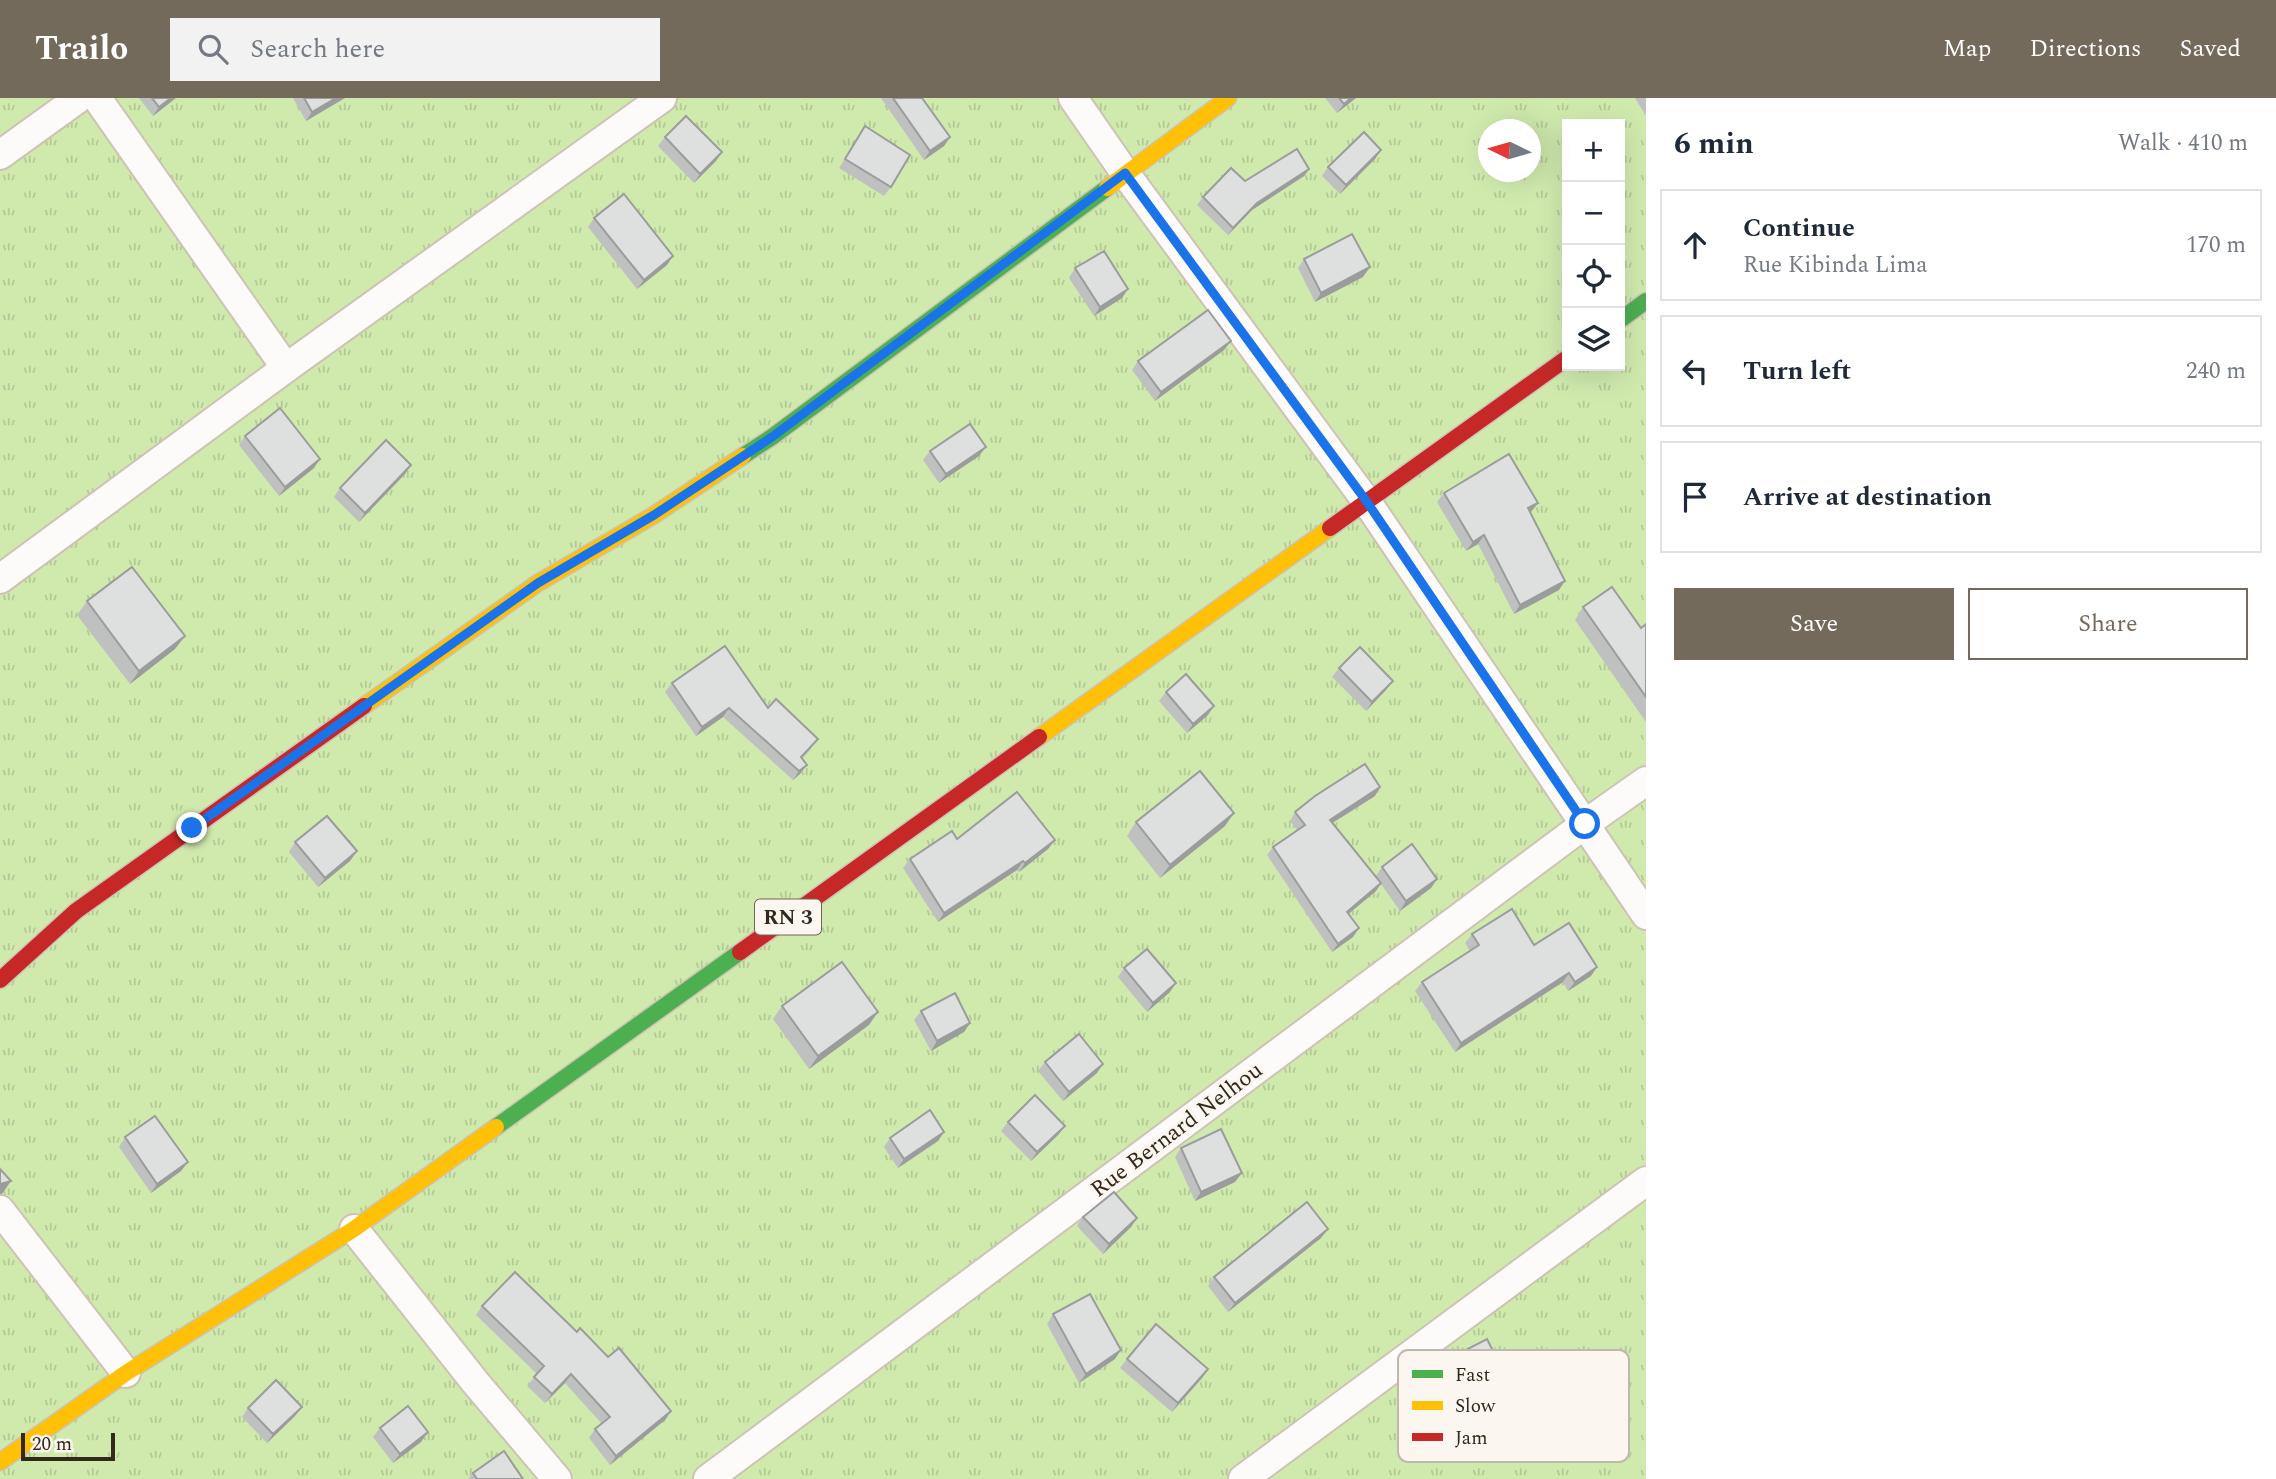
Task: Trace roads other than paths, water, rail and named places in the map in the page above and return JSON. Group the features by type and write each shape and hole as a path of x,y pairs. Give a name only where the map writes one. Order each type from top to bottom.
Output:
{"main road":[{"path":"0,980 76,911 538,583 654,515 772,437 1228,98"},
{"path":"1625,316 1646,301"},
{"name":"RN 3","path":"0,1462 125,1373 354,1229 1562,362"}],"street":[{"path":"0,155 79,98"},
{"path":"97,98 286,368"},
{"path":"0,579 286,368 662,98"},
{"path":"1073,98 1367,502 1646,915"},
{"name":"Rue Bernard Nelhou","path":"708,1479 1646,781"},
{"path":"1417,1350 1646,1181"},
{"path":"0,1210 125,1373"},
{"path":"354,1229 475,1382 557,1479"},
{"path":"1243,1479 1398,1364"}]}
